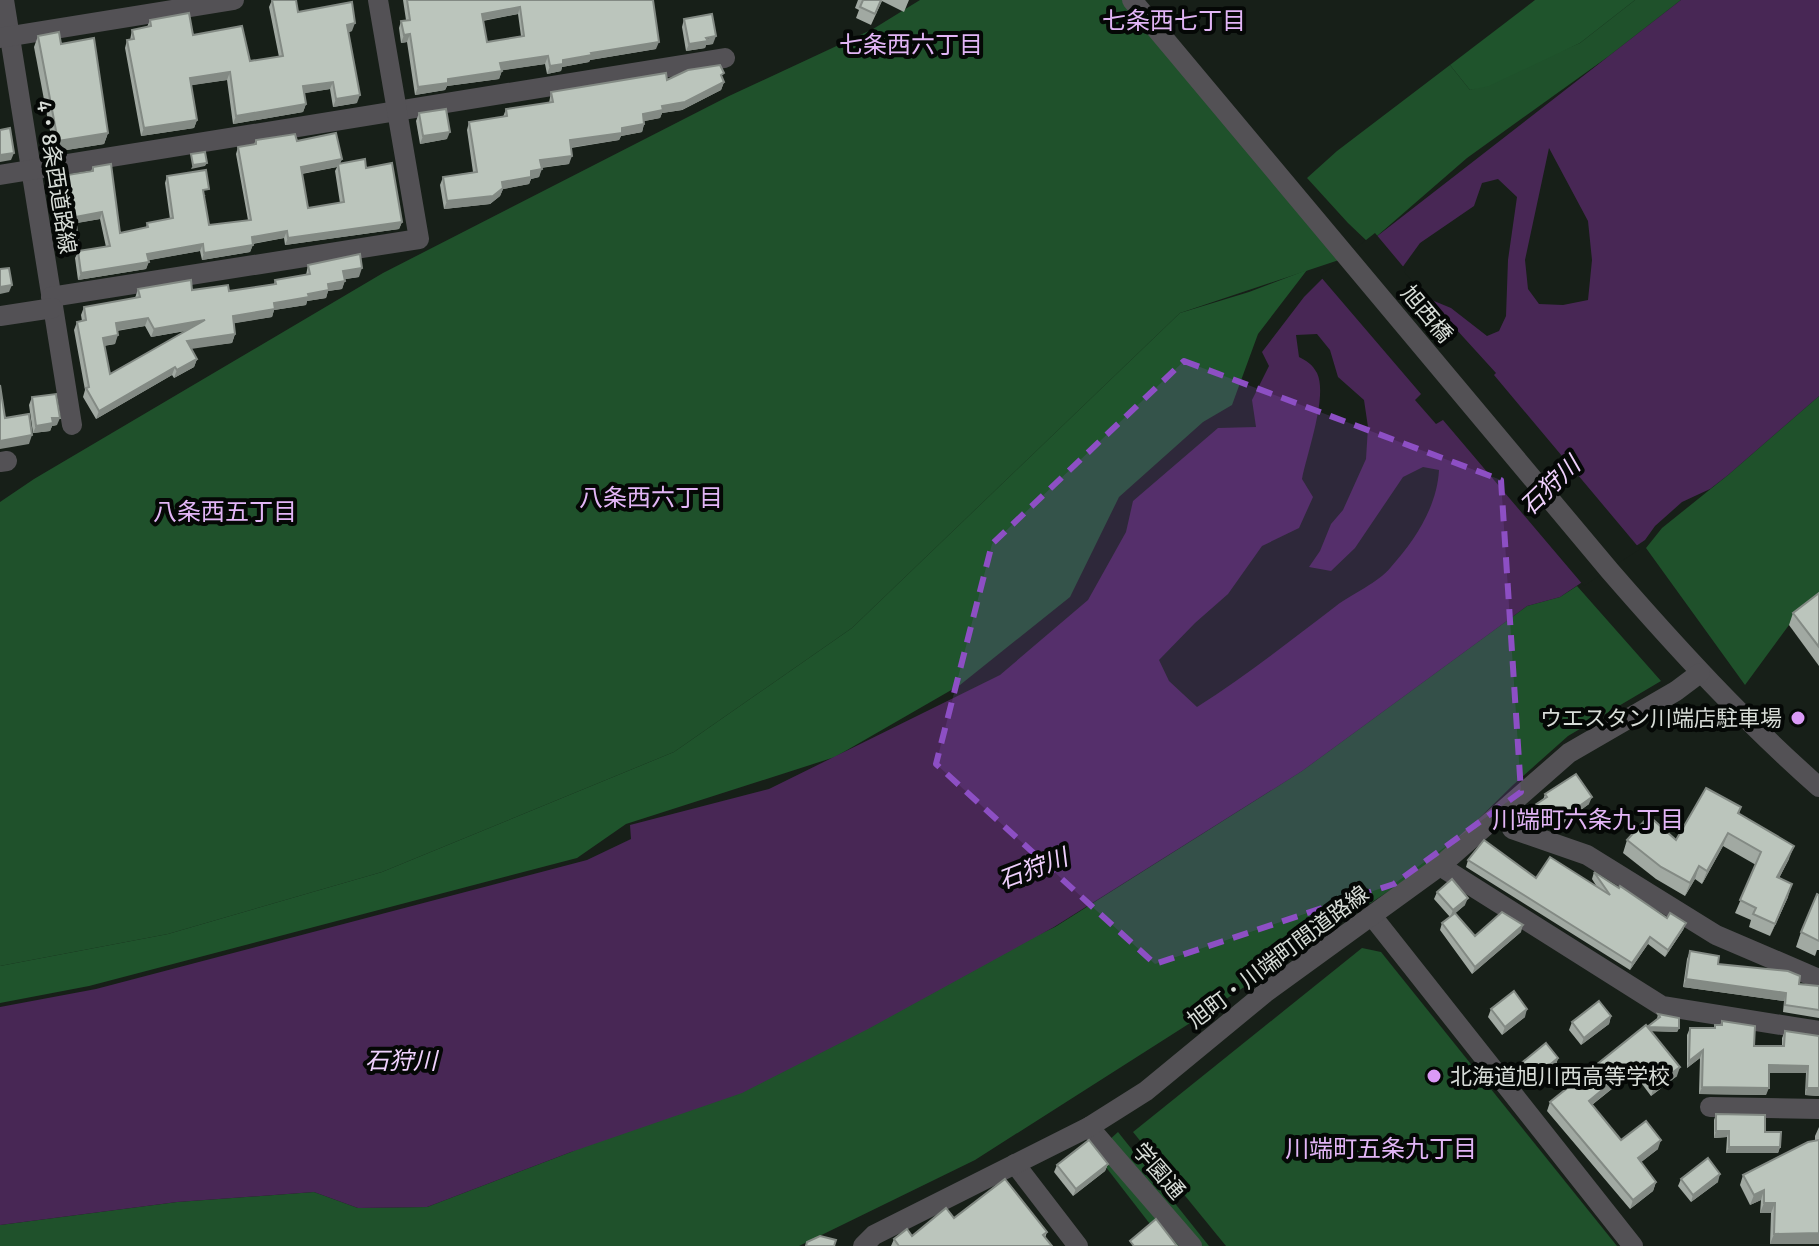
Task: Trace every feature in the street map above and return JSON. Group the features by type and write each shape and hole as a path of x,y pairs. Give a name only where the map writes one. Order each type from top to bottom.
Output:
{"street":[{"name":"4・8条西道路線","path":"4,0 5,37 72,425"},
{"path":"5,37 234,0"},
{"path":"0,316 52,302 419,239 378,0"},
{"name":"旭西橋","path":"1132,0 1685,657 1761,736 1819,787"},
{"path":"0,175 725,58"},
{"name":"旭町・川端町間道路線","path":"863,1246 874,1235 1089,1127 1146,1091 1265,993 1440,866 1569,753 1676,691 1700,673"},
{"path":"1512,829 1587,855 1716,935 1819,979"},
{"path":"1440,866 1662,1006 1819,1031"},
{"path":"1372,916 1633,1246"},
{"path":"1710,1107 1819,1109"},
{"name":"学園通","path":"1089,1127 1192,1246"},
{"path":"1015,1164 1078,1246"}],"highlighted area":[{"path":"1184,361 1501,480 1521,792 1394,884 1155,964 936,764 992,544"}],"green space":[{"path":"920,0 1132,0 1348,257 1180,313 852,628 674,752 382,872 168,934 0,966 0,502 383,273 729,96 873,29"},
{"path":"1535,0 1635,0 1580,43 1489,86 1470,90 1450,65"},
{"path":"1635,0 1681,0 1467,158 1369,243 1307,178 1337,151 1450,65 1470,90 1580,43"},
{"path":"1307,270 1258,334 1232,405 1203,422 1119,497 1070,597 960,685 835,757 626,824 577,858 89,986 0,1003 0,966 168,934 382,872 674,752 852,628 1180,313"},
{"path":"1819,396 1819,603 1789,625 1745,685 1646,548 1662,528"},
{"path":"1577,586 1661,681 1568,736 1440,857 1187,1025 975,1160 799,1246 0,1246 0,1225 177,1202 314,1192 358,1208 427,1207 571,1152 1055,927 1302,771 1527,606 1560,597"},
{"name":"北海道旭川西高等学校","path":"1362,948 1381,952 1617,1246 1226,1246 1133,1132"},
{"path":"1118,1132 1209,1246 1167,1246 1095,1153"}],"water":[{"name":"石狩川","path":"1681,0 1819,0 1819,396 1710,489 1682,502 1655,526 1645,540 1560,597 1527,606 1302,771 1054,927 868,1029 742,1093 571,1152 427,1207 358,1208 314,1192 177,1202 0,1225 0,1007 96,989 587,860 631,839 630,825 769,789 1000,675 1088,600 1126,532 1133,501 1218,428 1256,427 1252,400 1269,366 1262,352 1304,297 1322,279","holes":["1549,148 1588,221 1592,260 1588,300 1563,305 1539,304 1528,289 1525,260","1498,179 1517,197 1508,260 1506,316 1499,331 1487,336 1451,308 1434,301 1399,272 1420,243 1474,206 1482,183","1317,334 1330,350 1338,377 1364,400 1368,427 1366,459 1343,510 1331,524 1320,551 1309,567 1331,571 1355,548 1403,477 1423,467 1439,470 1434,497 1416,534 1386,573 1197,707 1169,681 1159,660 1228,594 1262,546 1299,528 1313,497 1302,479 1316,425 1320,383 1313,367 1299,357 1296,335"]}],"pier":[{"path":"1375,233 1406,270 1404,272 1496,373 1494,375 1640,549 1584,586 1443,420 1436,424 1415,400 1421,394 1320,276"}],"building":[{"path":"272,0 296,0 298,12 352,2 355,23 347,25 360,95 336,99 333,82 303,86 306,104 236,116 230,72 190,78 197,120 144,128 127,40 134,39 132,30 151,26 150,20 189,13 193,35 242,26 250,61 283,56"},
{"path":"407,0 653,0 659,42 591,53 550,66 548,56 500,63 502,71 418,87 410,34 404,35 401,21 410,20","holes":["520,7 524,36 487,42 482,14"]},
{"path":"863,0 881,0 875,14 860,7"},
{"path":"712,14 716,36 706,38 708,41 689,44 684,19"},
{"path":"59,32 61,44 94,38 108,133 58,141 38,36"},
{"path":"720,65 724,82 685,102 662,106 663,110 643,114 644,124 622,128 622,133 570,140 572,156 540,160 542,169 531,171 531,177 502,182 503,188 493,196 447,201 443,177 477,172 469,122 507,116 506,109 553,102 551,92 666,73 667,80 688,70"},
{"path":"446,109 450,132 423,136 419,113"},
{"path":"10,128 14,153 0,155 0,130"},
{"path":"336,133 342,159 301,167 308,208 344,202 338,164 365,159 366,168 392,163 402,222 288,238 287,231 252,237 253,245 204,253 203,244 147,254 149,262 81,273 78,251 110,246 102,212 75,217 79,247 64,249 57,202 65,200 61,176 93,171 93,167 111,164 120,233 173,218 167,176 206,170 209,189 203,190 209,225 251,220 238,147 256,144 256,140 295,134 297,141"},
{"path":"205,152 207,163 193,165 191,154"},
{"path":"360,254 362,268 343,271 345,281 328,284 329,290 274,303 275,309 233,316 235,334 187,341 197,359 177,370 175,367 99,411 86,388 89,387 77,322 86,320 84,307 140,297 138,289 191,280 192,290 228,285 229,291 276,284 275,280 310,274 308,265","holes":["148,318 154,329 205,320 110,374 103,338 118,335 116,323"]},
{"path":"9,268 12,285 0,287 0,269"},
{"path":"0,385 5,418 29,414 32,435 0,441"},
{"path":"56,394 60,418 52,418 53,423 36,426 32,397"},
{"path":"1819,593 1819,647 1793,613"},
{"path":"1576,774 1592,797 1558,823 1554,819 1544,818 1535,805 1547,797 1545,794"},
{"path":"1706,788 1741,807 1738,813 1794,846 1777,877 1792,884 1775,924 1753,914 1756,908 1740,900 1761,852 1728,833 1707,871 1699,866 1690,883 1661,867 1627,840 1649,816 1676,840"},
{"path":"1484,840 1536,878 1550,857 1610,895 1594,872 1667,918 1670,913 1686,923 1668,950 1650,937 1632,963 1468,860"},
{"path":"1452,879 1468,898 1453,910 1437,892"},
{"path":"1819,895 1819,941 1801,932"},
{"path":"1502,912 1523,925 1475,967 1442,923 1455,913 1475,936"},
{"path":"1690,951 1719,956 1718,964 1788,971 1800,976 1799,984 1819,986 1819,1010 1785,1005 1786,993 1686,979"},
{"path":"1514,991 1527,1009 1505,1027 1491,1009"},
{"path":"1599,1001 1611,1016 1584,1038 1572,1022"},
{"path":"1658,1014 1679,1018 1679,1028 1647,1027 1660,1017"},
{"path":"1722,1021 1755,1026 1754,1046 1784,1046 1785,1031 1819,1036 1819,1088 1807,1088 1808,1066 1769,1065 1769,1088 1702,1087 1703,1050 1689,1061 1690,1028 1715,1028 1715,1025 1722,1025"},
{"path":"1646,1025 1680,1067 1654,1086 1636,1062 1589,1101 1621,1140 1646,1121 1661,1140 1638,1158 1656,1182 1633,1200 1550,1102"},
{"path":"1546,1043 1558,1058 1531,1080 1519,1065"},
{"path":"1716,1114 1765,1115 1765,1132 1781,1132 1780,1147 1729,1147 1729,1131 1716,1131"},
{"path":"1089,1140 1108,1164 1076,1189 1057,1165"},
{"path":"1819,1140 1819,1233 1774,1234 1775,1203 1764,1203 1764,1190 1754,1195 1743,1175 1808,1142"},
{"path":"1708,1158 1720,1174 1693,1195 1681,1179"},
{"path":"1005,1179 1047,1232 1043,1235 1052,1246 899,1246 894,1239 907,1229 912,1236 946,1208 954,1218"},
{"path":"1156,1219 1177,1246 1134,1246 1130,1241"},
{"path":"820,1236 836,1240 834,1246 806,1246 807,1242"}],"place":[{"name":"ウエスタン川端店駐車場","path":"1798,718"},
{"name":"北海道旭川西高等学校","path":"1434,1076"}],"district":[{"name":"七条西七丁目","path":"1174,21"},
{"name":"七条西六丁目","path":"911,45"},
{"name":"八条西六丁目","path":"651,498"},
{"name":"八条西五丁目","path":"225,512"},
{"name":"川端町六条九丁目","path":"1588,820"},
{"name":"川端町五条九丁目","path":"1381,1149"}]}
